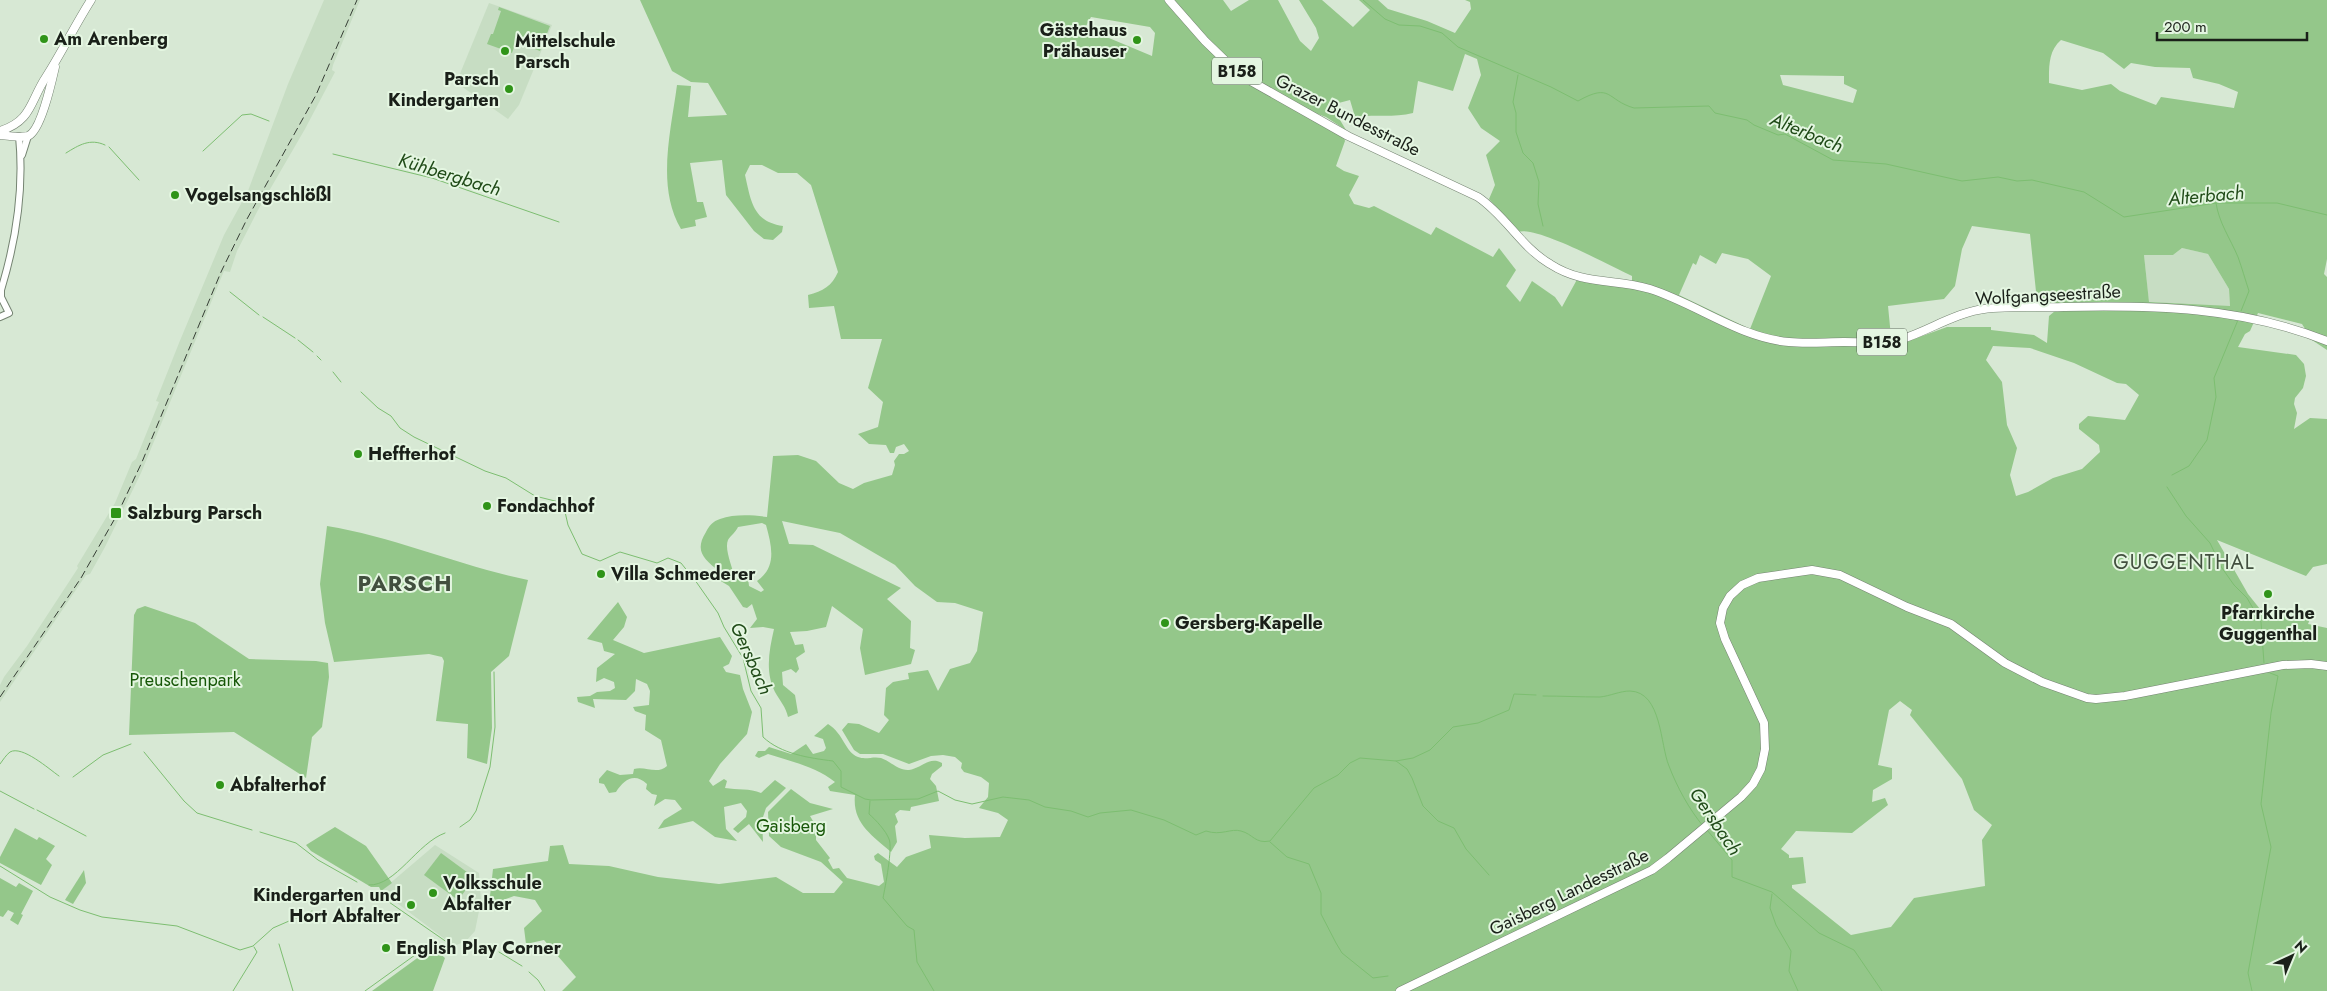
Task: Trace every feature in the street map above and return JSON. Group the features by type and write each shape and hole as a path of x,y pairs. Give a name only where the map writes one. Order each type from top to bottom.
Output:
{"main road":[{"path":"19,136 23,123 30,114 47,76 91,0"},
{"name":"Grazer Bundesstraße","path":"1169,0 1206,41 1234,68 1250,80 1348,136 1478,197 1495,210 1523,243"},
{"path":"0,135 28,136 36,128 41,118 55,65"},
{"path":"30,114 41,118"},
{"path":"0,131 12,127 30,114"},
{"name":"Wolfgangseestraße","path":"1523,243 1549,264 1573,276 1595,282 1650,289 1749,332 1785,342 1889,342 1913,335 1967,313 1996,308 2144,306 2186,308 2231,314 2290,328 2327,342"},
{"name":"Gaisberg Landesstraße","path":"1400,991 1644,874 1664,862 1741,797 1753,784 1761,769 1765,754 1766,735 1763,719 1722,631 1721,617 1728,598 1742,585 1752,580 1804,570 1829,571 1950,624 2005,663 2042,682 2067,693 2096,699 2124,696 2283,665 2311,664 2327,666"}],"street":[{"path":"19,136 22,156"},
{"path":"0,317 9,313 2,306 1,290 14,244 22,156 28,136"}],"shaded area":[{"path":"324,0 360,0 333,65 332,70 335,72 305,129 258,210 237,251 230,272 224,271 141,473 105,547 90,574 86,575 0,702 0,685 4,677 27,646 78,568 77,566 115,503 132,462 136,459 159,402 156,401 179,343 224,235 248,191 288,84"},
{"name":"Mittelschule Parsch","path":"489,3 552,25 519,105 508,119 461,86 457,81"},
{"path":"2182,248 2208,254 2229,289 2230,307 2149,303 2144,255 2173,255"},
{"name":"Volksschule Abfalter","path":"435,845 479,873 481,901 475,931 466,941 454,946 381,891"}],"green space":[{"name":"Gaisberg","path":"640,0 1164,0 1246,82 1344,137 1345,141 1336,166 1359,176 1349,195 1354,204 1369,208 1374,206 1431,235 1436,227 1493,257 1499,248 1516,270 1506,286 1520,302 1532,281 1555,297 1562,307 1580,274 1632,281 1632,276 1557,240 1527,232 1518,232 1489,199 1495,185 1486,155 1500,141 1481,128 1468,108 1481,75 1477,59 1465,54 1453,91 1418,81 1413,113 1355,117 1350,100 1331,105 1346,130 1326,117 1304,109 1244,73 1208,41 1173,0 1223,0 1231,11 1249,0 1278,0 1300,41 1311,51 1319,38 1316,28 1299,0 1322,0 1353,27 1370,10 1359,0 1378,0 1388,9 1427,21 1455,33 1471,9 1470,2 1465,0 2327,0 2327,259 2324,274 2327,277 2327,350 2312,340 2302,324 2258,313 2250,331 2245,334 2238,347 2296,355 2304,364 2306,376 2303,388 2295,398 2294,404 2297,413 2294,429 2310,418 2327,419 2327,564 2313,567 2306,576 2217,540 2248,594 2268,619 2288,611 2307,617 2310,619 2308,624 2327,628 2327,991 562,991 576,977 544,940 526,944 524,928 542,911 535,900 514,896 489,905 493,869 548,861 550,846 563,845 569,864 609,866 658,877 719,884 776,877 803,893 834,893 843,882 821,862 781,847 769,836 768,812 791,789 810,803 833,809 810,816 816,826 816,840 830,858 828,860 833,869 839,868 847,878 879,886 884,882 881,864 875,860 874,856 878,853 897,867 906,857 931,848 929,835 965,838 1000,837 1008,820 998,813 979,808 988,797 989,783 981,777 964,772 961,768 962,763 955,757 931,756 909,764 883,754 860,754 854,750 842,730 848,723 859,724 879,733 889,720 884,715 886,688 893,682 909,679 908,673 928,670 938,691 950,669 970,663 977,651 983,612 955,603 937,602 915,586 895,565 840,533 782,521 789,544 813,545 901,588 887,599 911,621 910,648 915,650 911,664 865,675 860,648 863,629 832,606 826,627 790,632 795,645 803,644 805,652 796,658 799,669 796,673 791,669 782,672 783,685 795,695 798,713 788,717 775,692 770,677 769,653 774,629 763,627 750,628 757,619 752,604 747,608 743,607 729,586 719,580 719,571 702,554 702,539 708,528 715,521 725,517 749,515 767,517 773,456 798,455 816,461 839,483 853,489 864,483 892,475 895,465 894,461 899,454 909,451 904,444 896,447 894,453 890,453 886,445 869,444 858,434 878,427 883,402 868,388 882,339 841,339 834,306 809,308 808,295 826,287 833,281 838,272 811,185 797,173 778,173 762,165 750,165 745,175 755,209 765,220 783,226 782,232 773,240 764,239 754,231 726,195 722,160 690,163 697,202 703,202 707,217 695,220 696,226 681,229 673,213 667,177 667,158 677,85 691,86 688,117 727,115 708,83 691,82 672,71","holes":["1091,17 1150,27 1155,33 1152,56 1085,28","2061,40 2103,53 2124,69 2131,63 2155,67 2190,68 2193,78 2219,84 2238,92 2234,108 2161,97 2156,105 2120,91 2111,84 2082,90 2049,83 2050,60 2054,49","1780,75 1844,76 1844,84 1857,90 1853,103 1783,85","1972,226 2030,234 2037,301 2055,311 2049,316 2047,343 2034,335 1991,330 1991,327 1947,327 1892,347 1888,306 1944,299 1955,286 1962,249","2182,248 2208,254 2229,289 2230,306 2149,302 2144,255 2173,255","1722,253 1748,259 1771,276 1750,329 1679,295 1693,263 1696,265 1700,255 1716,264","1993,346 2030,348 2074,363 2117,383 2126,384 2139,395 2125,420 2088,416 2079,424 2079,429 2099,445 2100,452 2082,469 2053,478 2028,492 2016,496 2010,475 2017,448 2007,425 2002,382 1986,360","762,523 766,525 771,556 768,569 757,581 764,590 761,592 749,586 748,578 744,576 741,580 734,577 727,544 729,538 738,527","1900,701 1912,710 1910,715 1962,779 1974,810 1992,825 1982,840 1985,886 1914,898 1891,927 1851,935 1792,888 1792,885 1806,883 1803,857 1789,858 1789,855 1781,849 1796,831 1852,833 1888,805 1885,798 1872,802 1873,790 1892,779 1892,768 1878,765 1889,710"]},
{"path":"499,7 550,26 540,51 516,42 512,53 487,44 491,34 493,34 501,11 498,10"},
{"path":"327,526 378,537 477,567 528,580 509,656 491,672 492,728 487,764 467,758 468,724 436,721 444,661 442,657 429,654 334,662 325,623 320,584"},
{"path":"618,602 627,617 624,627 613,640 644,653 720,637 732,656 729,664 723,667 726,672 740,675 752,712 747,734 720,764 709,781 713,786 724,779 727,781 725,788 761,793 775,780 786,788 766,808 762,820 763,842 749,824 738,833 733,829 746,817 747,811 741,803 724,807 726,829 737,841 715,837 693,821 658,829 664,820 682,809 675,800 665,799 654,806 657,795 652,794 646,789 647,784 642,780 634,778 622,784 616,792 609,793 604,784 599,783 599,779 607,770 620,775 633,774 634,769 638,768 659,770 667,766 661,740 645,730 646,715 635,711 633,707 649,705 650,691 647,684 636,679 635,691 626,700 593,699 595,708 578,702 577,697 590,696 597,692 610,691 615,688 614,682 604,678 596,682 597,668 615,654 604,651 602,643 587,639"},
{"name":"Preuschenpark","path":"145,606 195,623 249,659 328,663 329,677 322,727 312,737 306,778 234,732 129,735 134,615 137,609"},
{"path":"828,724 838,733 850,751 858,757 881,758 905,770 914,769 933,761 942,763 942,766 932,774 930,779 936,786 939,801 911,807 910,811 900,810 895,814 898,822 895,826 897,842 891,852 870,834 860,821 855,805 855,795 830,791 828,787 835,782 811,768 768,754 759,758 755,756 758,751 765,751 769,747 791,754 806,744 813,754 824,751 826,748 823,739 814,736"},
{"path":"335,827 366,846 392,883 381,891 379,887 371,887 311,851 306,845"},
{"path":"15,828 37,840 39,837 55,846 46,859 52,865 41,885 0,863 0,857"},
{"path":"441,853 475,878 458,900 424,875"},
{"path":"84,870 86,883 73,904 65,900"},
{"path":"0,878 16,887 19,883 33,891 21,914 23,915 18,925 10,920 14,913 8,910 3,917 0,916"},
{"path":"431,946 445,958 433,991 372,991 427,951"}],"waterway":[{"name":"Alterbach","path":"1363,0 1385,19 1399,25 1420,26 1442,33 1458,47 1551,87 1578,101 1597,93 1603,93 1634,108 1709,106 1715,113 1747,120 1778,135 1785,134 1833,160 1886,164 1962,181 1998,177 2017,181 2032,180 2084,192 2124,217 2216,203 2277,203 2327,215"},
{"path":"1518,75 1513,102 1516,113 1516,132 1523,153 1533,163 1539,182 1538,204 1543,226"},
{"name":"Kühbergbach","path":"203,151 242,115 251,114 269,121"},
{"name":"Gersbach","path":"66,153 89,142 105,145"},
{"name":"Gersbach","path":"109,147 139,180"},
{"name":"Kühbergbach","path":"333,154 432,178 559,222"},
{"path":"2216,203 2222,224 2238,257 2249,291 2241,311"},
{"name":"Gersbach","path":"230,292 259,315"},
{"name":"Gersbach","path":"263,317 295,338"},
{"path":"2172,475 2189,466 2207,440 2216,397 2214,378 2238,320"},
{"name":"Gersbach","path":"298,340 313,352"},
{"name":"Gersbach","path":"317,356 321,360"},
{"name":"Gersbach","path":"333,372 341,382"},
{"name":"Gersbach","path":"361,392 378,408 391,416 400,428 414,437 485,471 506,478 535,496 563,503 568,525 582,554 600,561 620,552 657,563 668,558 681,563 718,613 724,627 743,658 751,691 761,708 763,737 778,748 805,757 833,761 841,771 841,787 865,799 918,799 938,791 955,800 972,804 1003,797 1029,800 1045,807 1071,811 1088,817 1100,813 1131,810 1164,820 1196,835 1206,831 1216,833 1237,830 1265,842 1270,841 1314,788 1338,775 1350,763 1360,758 1396,761 1413,758 1430,750 1453,727 1478,723 1509,710 1514,694 1536,695"},
{"path":"2167,487 2186,516 2210,543 2222,568 2234,585 2247,598 2261,622 2264,663"},
{"path":"460,827 470,820 476,811 490,767 495,727 494,672"},
{"path":"2252,991 2248,973 2271,847 2261,804 2271,713 2278,676 2270,673"},
{"name":"Gersbach","path":"1543,696 1600,697 1630,691 1640,694 1648,700 1658,721 1669,766 1688,805 1703,826"},
{"path":"73,777 103,755 131,744"},
{"path":"0,764 10,752 21,752 35,759 59,776"},
{"path":"144,752 184,801 197,813 252,830"},
{"path":"1396,761 1407,769 1423,806 1438,821 1454,828 1466,849 1489,875"},
{"path":"0,791 34,809"},
{"path":"870,801 869,814 878,822 888,836 890,843 883,898 907,926 914,930 917,962 934,991"},
{"path":"37,810 86,836"},
{"name":"Gersbach","path":"1707,830 1732,860 1732,877 1772,892 1819,933 1854,950 1882,991"},
{"path":"260,832 296,843 318,860 357,882"},
{"path":"369,885 388,879 398,872 425,845 445,833"},
{"path":"1270,842 1287,857 1309,864 1321,893 1321,914 1342,953 1373,978 1388,976"},
{"path":"0,866 50,897 80,910 102,917 177,926 240,950 253,946 273,928 312,911"},
{"path":"373,891 454,947"},
{"path":"1772,894 1770,908 1776,925 1791,951 1789,971 1798,991"},
{"path":"279,944 293,991"},
{"path":"233,991 257,952 254,947"},
{"path":"365,991 422,950"},
{"path":"499,952 522,966"},
{"path":"529,972 538,980 545,991"}],"railway":[{"path":"0,697 81,578 118,513 142,462 221,272 247,219 316,95 357,0"}],"place":[{"name":"Am Arenberg","path":"44,39"},
{"name":"Gästehaus Prähauser","path":"1137,40"},
{"name":"Mittelschule Parsch","path":"505,51"},
{"name":"Parsch Kindergarten","path":"509,89"},
{"name":"Vogelsangschlößl","path":"175,195"},
{"name":"Heffterhof","path":"358,454"},
{"name":"Fondachhof","path":"487,506"},
{"name":"Salzburg Parsch","path":"116,513"},
{"name":"Villa Schmederer","path":"601,574"},
{"name":"Pfarrkirche Guggenthal","path":"2268,594"},
{"name":"Gersberg-Kapelle","path":"1165,623"},
{"name":"Abfalterhof","path":"220,785"},
{"name":"Volksschule Abfalter","path":"433,893"},
{"name":"Kindergarten und Hort Abfalter","path":"411,905"},
{"name":"English Play Corner","path":"386,948"}],"district":[{"name":"GUGGENTHAL","path":"2184,562"},
{"name":"PARSCH","path":"405,583"}]}
